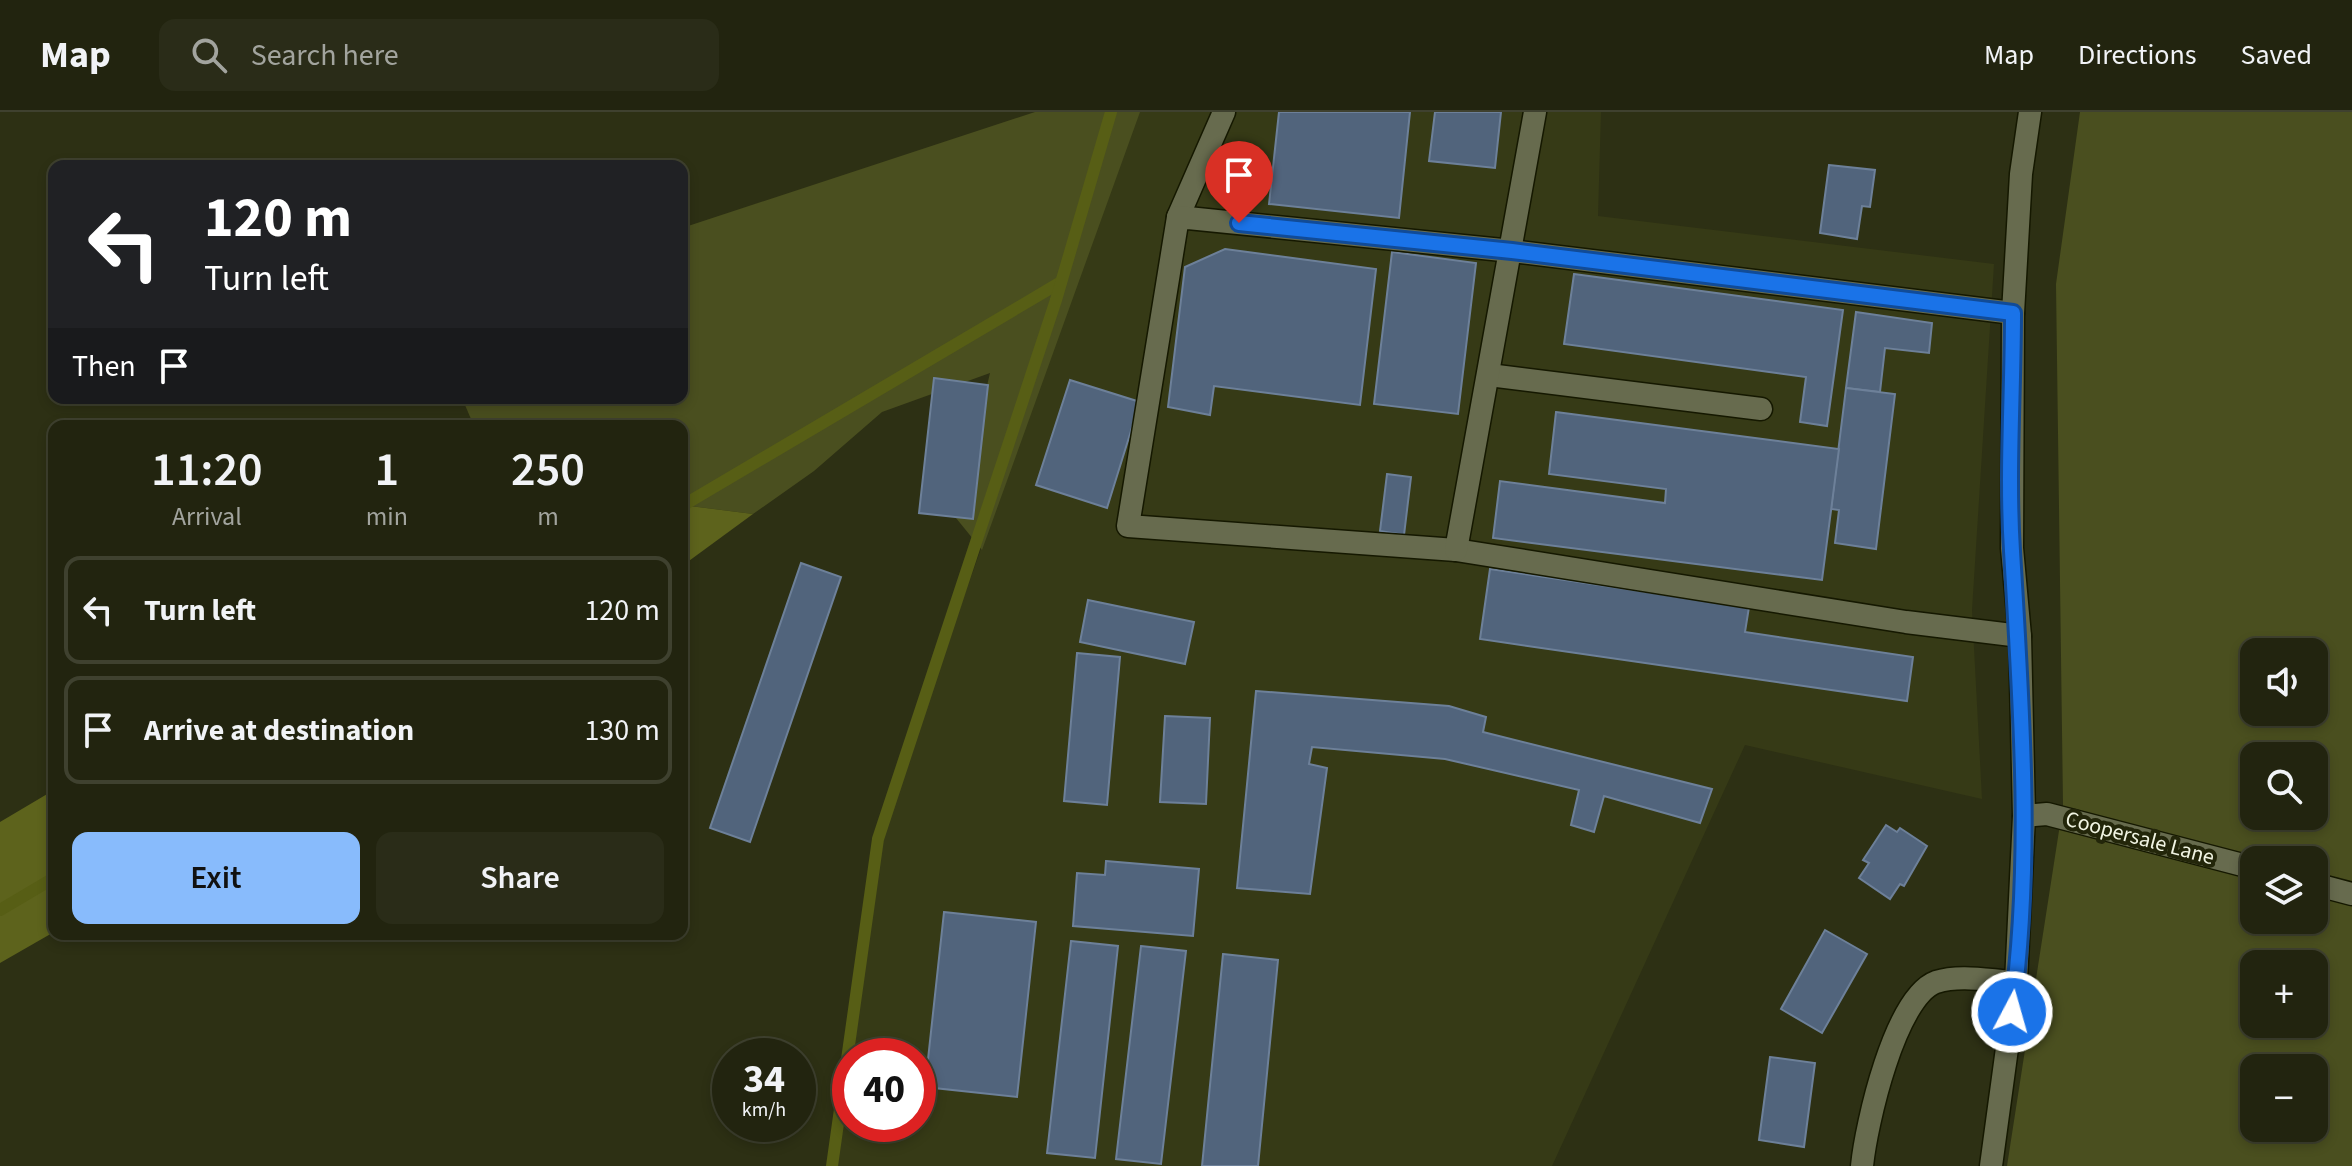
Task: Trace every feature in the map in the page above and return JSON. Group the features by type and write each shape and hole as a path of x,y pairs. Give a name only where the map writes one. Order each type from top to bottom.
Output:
{"street":[{"path":"1224,112 1178,217 1128,526 1456,550 1906,622 2020,636"},
{"path":"1456,550 1535,112"},
{"path":"1991,1166 2016,982 2024,816 2020,636 2012,548 2013,313 2021,174 2030,112"},
{"path":"1178,217 1512,251 2013,313"},
{"path":"1489,375 1761,409"},
{"name":"Coopersale Lane","path":"2024,816 2047,814 2240,864"},
{"path":"2328,888 2352,894"},
{"path":"1862,1166 1884,1072 1913,1001 1934,983 1959,978 2016,982"}],"shaded area":[{"path":"1035,112 1140,112 982,550 956,518 990,373 882,412 814,471 753,514 688,506 688,420 471,420 465,404 688,404 688,226"},
{"path":"1136,112 1601,112 1598,216 1994,264 1972,610 1982,799 1745,745 1552,1166 832,1166 835,1142 936,1142 936,1038 850,1038 878,839"},
{"path":"2080,112 2352,112 2352,1166 2007,1166 2063,805 2056,284"}],"green space":[{"path":"688,506 753,514 688,562"},
{"path":"48,794 48,935 0,963 0,822"}],"building":[{"path":"1279,112 1410,112 1399,218 1269,204"},
{"path":"1435,112 1501,112 1495,168 1429,161"},
{"path":"1829,165 1875,170 1870,207 1862,206 1857,239 1820,233"},
{"path":"1225,249 1376,269 1360,405 1214,386 1210,415 1168,407 1185,267"},
{"path":"1392,252 1476,263 1458,414 1374,404"},
{"path":"1574,274 1843,310 1827,426 1800,422 1806,377 1564,344"},
{"path":"1856,312 1932,323 1929,353 1885,348 1880,392 1846,388"},
{"path":"934,378 988,385 973,519 919,513"},
{"path":"1070,380 1140,402 1107,508 1036,485"},
{"path":"1846,388 1895,394 1876,549 1835,543 1839,510 1831,509"},
{"path":"1556,412 1839,449 1822,580 1493,538 1500,481 1665,503 1666,489 1549,474"},
{"path":"1387,474 1411,477 1404,535 1380,531"},
{"path":"801,563 841,577 750,842 710,828"},
{"path":"1490,569 1749,607 1745,632 1913,657 1907,701 1480,639"},
{"path":"1088,600 1194,622 1185,664 1080,642"},
{"path":"1077,653 1120,657 1107,805 1064,801"},
{"path":"1256,691 1449,706 1486,717 1483,732 1712,789 1700,823 1604,796 1594,832 1571,825 1579,790 1445,759 1312,747 1309,764 1327,768 1310,894 1237,888"},
{"path":"1165,716 1210,718 1206,804 1160,802"},
{"path":"1886,825 1897,832 1900,828 1927,846 1904,886 1900,884 1890,899 1859,878 1869,863 1863,860"},
{"path":"1106,861 1199,869 1193,936 1073,926 1077,873 1105,875"},
{"path":"944,912 1036,922 1017,1097 936,1088 936,1038 930,1038"},
{"path":"1825,930 1867,954 1822,1033 1781,1009"},
{"path":"1071,941 1118,946 1095,1158 1047,1153"},
{"path":"1141,946 1186,951 1161,1164 1116,1159"},
{"path":"1223,954 1278,960 1258,1166 1202,1166"},
{"path":"1770,1057 1815,1063 1804,1147 1759,1140"}],"waterway":[{"path":"832,1166 878,839 1056,300 1111,112"},
{"path":"688,502 1061,282"},
{"path":"0,910 48,882"}],"route":[{"path":"1239,223 1512,251 2013,313 2012,548 2020,636 2024,816 2012,1012"}]}
